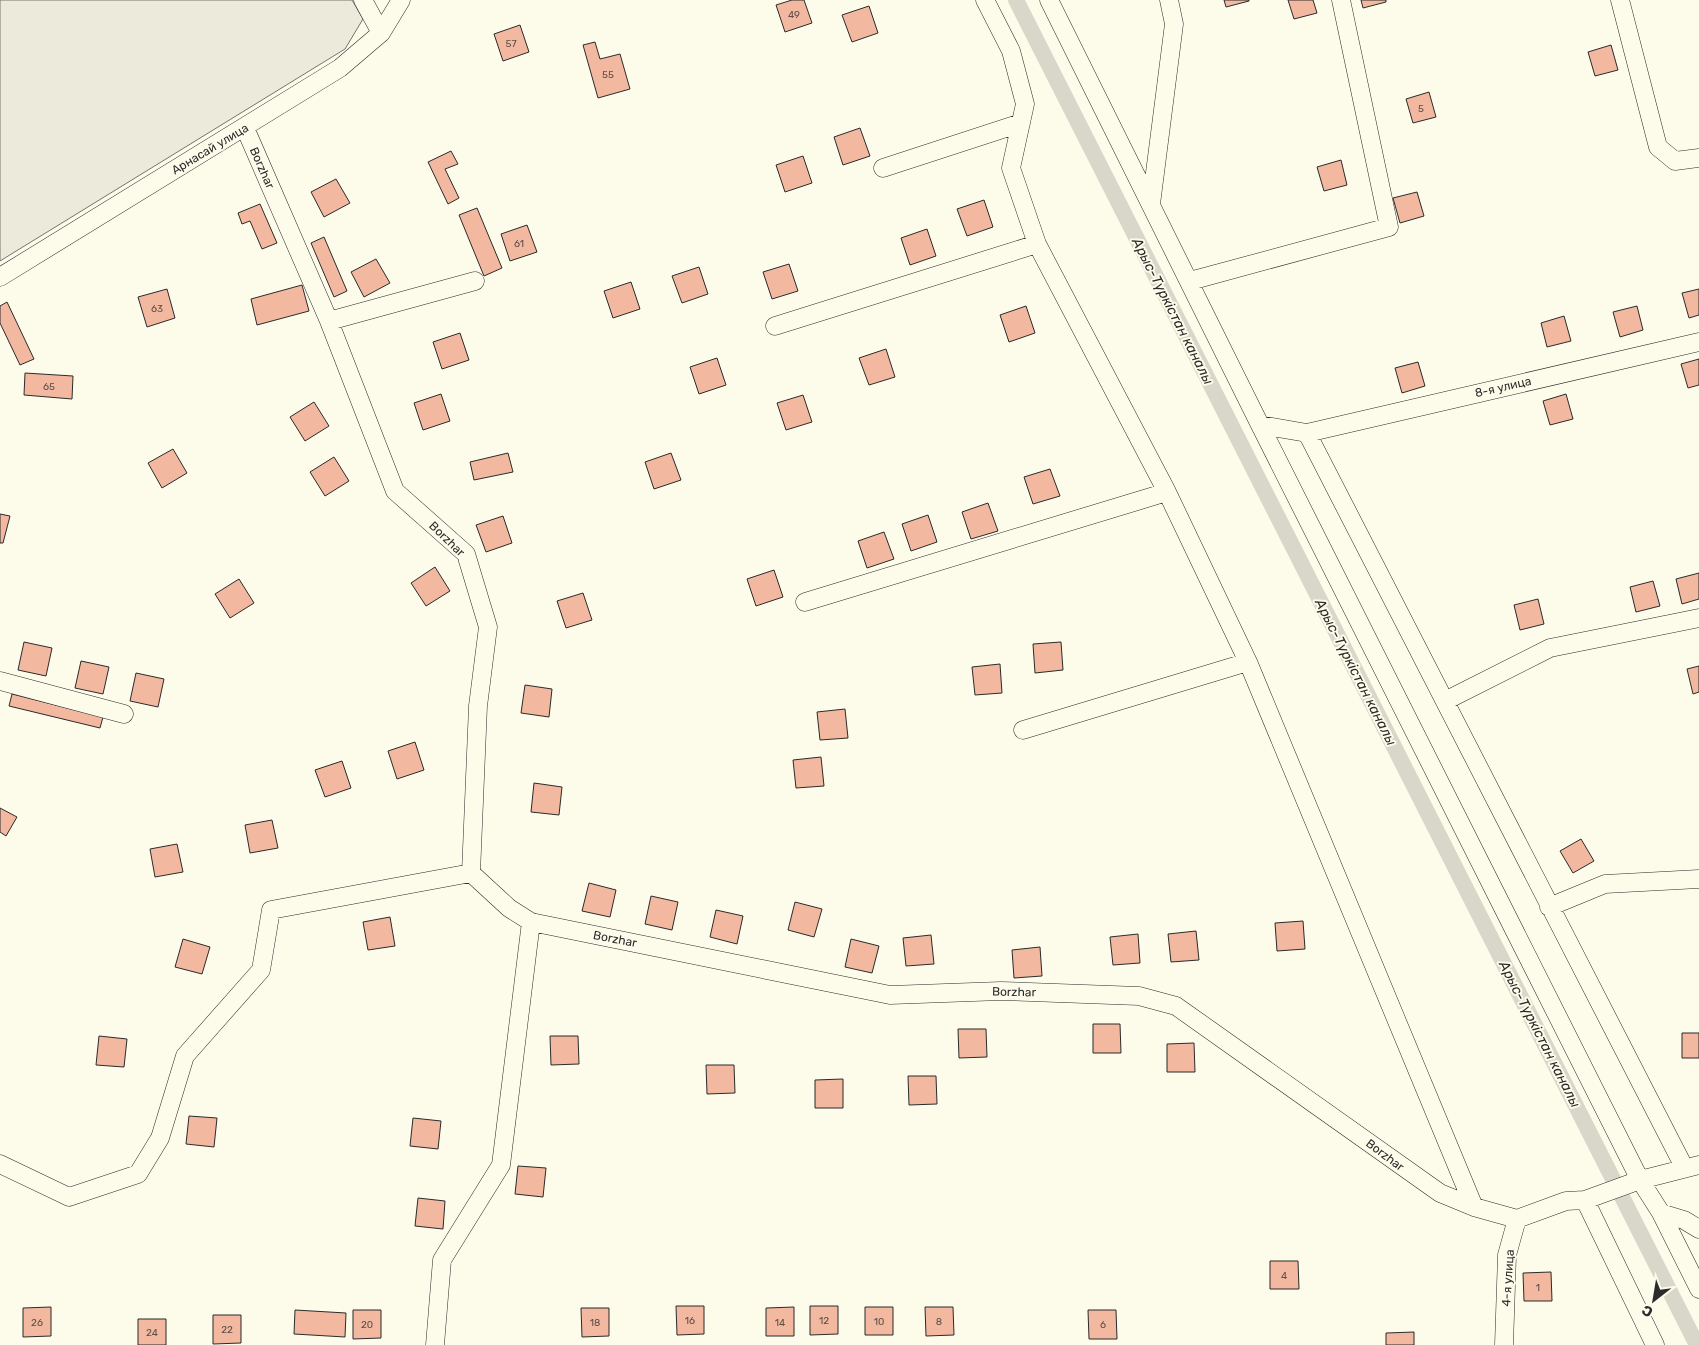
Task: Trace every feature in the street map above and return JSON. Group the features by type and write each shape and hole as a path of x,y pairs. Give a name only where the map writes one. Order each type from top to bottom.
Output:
{"street":[{"path":"363,0 381,33"},
{"name":"Арнасай улица","path":"0,277 340,68 381,33 401,0"},
{"path":"985,0 1012,52 1025,104 1011,168 1037,244 1167,492 1248,662 1474,1207"},
{"path":"1049,0 1190,281 1635,1182 1661,1213 1699,1289"},
{"path":"1151,204 1174,24 1169,0"},
{"path":"1190,281 1390,227 1341,0"},
{"path":"1620,0 1658,147 1675,160 1699,158"},
{"path":"883,168 1021,123"},
{"name":"Borzhar","path":"245,128 329,321 395,491 466,554 488,627 478,706 471,873 509,908 531,922 890,995 1001,992 1130,995 1176,1006 1407,1172 1440,1193 1474,1207 1517,1219"},
{"path":"775,326 1037,244"},
{"path":"329,321 475,280"},
{"name":"8-я улица","path":"1307,433 1699,342"},
{"path":"1260,425 1307,433 1549,907 1692,1166 1635,1182 1585,1200 1566,1201 1517,1219"},
{"path":"805,602 1167,492"},
{"path":"1444,701 1550,648 1699,618"},
{"path":"1023,730 1248,662"},
{"path":"0,681 124,714"},
{"path":"0,1164 69,1197 138,1174 160,1138 185,1056 261,970 271,910 471,873"},
{"path":"1549,907 1605,884 1699,879"},
{"path":"435,1345 442,1260 502,1165 531,922"},
{"path":"1585,1200 1655,1345"},
{"path":"1661,1213 1684,1220 1699,1229"},
{"name":"4-я улица","path":"1504,1345 1507,1255 1517,1219"}],"shaded area":[{"path":"0,0 352,0 363,19 345,49 0,261"}],"building":[{"path":"792,0 804,0 812,23 785,32 776,5"},
{"path":"1224,0 1249,0 1249,1 1226,7"},
{"path":"1288,0 1313,0 1317,13 1294,19"},
{"path":"1361,0 1386,0 1386,2 1363,8"},
{"path":"869,6 878,33 852,42 842,15"},
{"path":"520,25 529,52 503,61 494,34"},
{"path":"595,42 600,59 620,54 630,89 598,98 583,45"},
{"path":"1611,45 1618,70 1595,76 1588,52"},
{"path":"1429,92 1436,117 1413,123 1406,99"},
{"path":"860,128 870,156 843,165 834,137"},
{"path":"451,151 458,164 445,169 459,198 448,204 428,162"},
{"path":"803,156 812,183 785,192 776,165"},
{"path":"1341,160 1347,185 1324,191 1317,167"},
{"path":"336,179 350,203 324,217 311,192"},
{"path":"1417,192 1424,216 1400,223 1393,198"},
{"path":"984,200 993,227 967,236 957,209"},
{"path":"260,204 277,243 262,249 250,221 242,224 238,213"},
{"path":"477,208 502,268 484,276 459,215"},
{"path":"527,225 537,252 510,261 501,234"},
{"path":"927,229 936,256 910,265 901,238"},
{"path":"324,237 347,291 334,297 311,243"},
{"path":"376,259 390,283 364,297 351,272"},
{"path":"789,264 798,291 772,299 763,272"},
{"path":"699,267 708,294 682,303 672,276"},
{"path":"631,282 640,309 613,318 604,291"},
{"path":"302,285 309,311 257,325 251,299"},
{"path":"167,289 175,318 147,327 138,297"},
{"path":"1699,289 1699,315 1689,318 1682,293"},
{"path":"7,302 34,359 20,365 0,323 0,306"},
{"path":"1026,306 1035,333 1009,342 1000,315"},
{"path":"1637,306 1643,330 1620,337 1613,312"},
{"path":"1564,316 1571,341 1547,347 1541,323"},
{"path":"460,333 469,360 442,369 433,342"},
{"path":"886,349 895,377 869,385 859,358"},
{"path":"717,358 726,385 699,394 690,367"},
{"path":"1699,359 1699,385 1688,388 1681,364"},
{"path":"1418,362 1425,386 1402,393 1395,368"},
{"path":"25,373 73,376 72,399 24,395"},
{"path":"441,394 450,421 423,430 414,403"},
{"path":"1566,394 1573,419 1550,425 1543,401"},
{"path":"803,395 812,422 786,430 777,403"},
{"path":"314,402 329,426 305,441 290,417"},
{"path":"173,449 187,473 162,488 148,463"},
{"path":"508,453 513,472 474,480 470,462"},
{"path":"671,453 681,480 654,489 645,462"},
{"path":"334,457 349,481 325,496 310,472"},
{"path":"1050,469 1060,496 1033,504 1024,477"},
{"path":"988,503 998,531 971,539 962,512"},
{"path":"0,514 10,516 3,543 0,543"},
{"path":"928,515 937,542 911,551 902,524"},
{"path":"503,516 512,543 486,552 476,525"},
{"path":"884,532 894,559 867,568 858,541"},
{"path":"435,567 450,591 426,606 411,583"},
{"path":"774,570 783,597 756,606 747,579"},
{"path":"1699,573 1699,599 1682,604 1676,579"},
{"path":"239,579 254,603 230,618 215,594"},
{"path":"1653,581 1660,606 1636,612 1630,587"},
{"path":"583,593 592,620 566,628 557,601"},
{"path":"1538,599 1544,624 1520,630 1514,605"},
{"path":"24,642 52,648 46,676 18,670"},
{"path":"1061,642 1063,670 1035,673 1033,644"},
{"path":"81,661 109,667 103,694 75,688"},
{"path":"1000,664 1002,693 975,695 972,667"},
{"path":"1699,666 1699,692 1693,694 1687,669"},
{"path":"136,673 164,679 158,707 130,701"},
{"path":"525,685 552,689 549,717 521,713"},
{"path":"12,694 103,717 100,728 9,706"},
{"path":"845,709 848,738 820,740 817,712"},
{"path":"415,742 424,770 397,779 388,751"},
{"path":"821,757 824,786 796,788 793,760"},
{"path":"342,761 351,788 325,797 315,770"},
{"path":"534,783 562,787 559,815 531,812"},
{"path":"0,808 17,817 6,836 0,832"},
{"path":"272,820 278,848 250,853 245,825"},
{"path":"1581,839 1594,861 1573,873 1560,851"},
{"path":"177,844 183,872 155,877 150,849"},
{"path":"589,883 616,890 610,917 582,911"},
{"path":"651,896 678,902 672,930 645,924"},
{"path":"795,902 822,909 814,937 788,930"},
{"path":"716,910 743,916 737,944 710,937"},
{"path":"390,917 395,946 368,950 363,922"},
{"path":"1303,921 1305,949 1277,951 1275,923"},
{"path":"1196,931 1199,960 1171,962 1168,934"},
{"path":"1138,934 1140,963 1113,965 1110,937"},
{"path":"931,935 934,964 906,966 903,938"},
{"path":"183,939 210,947 202,974 175,967"},
{"path":"851,939 879,946 872,973 845,967"},
{"path":"1040,947 1042,976 1014,978 1012,950"},
{"path":"1093,1024 1120,1024 1121,1053 1093,1053"},
{"path":"958,1029 986,1029 987,1057 959,1058"},
{"path":"1682,1033 1699,1033 1699,1058 1682,1058"},
{"path":"99,1036 127,1039 124,1067 96,1065"},
{"path":"550,1036 578,1036 579,1064 551,1065"},
{"path":"1194,1043 1195,1072 1167,1072 1167,1044"},
{"path":"706,1065 734,1065 735,1093 707,1094"},
{"path":"908,1076 936,1076 937,1104 909,1105"},
{"path":"843,1079 843,1108 815,1108 815,1080"},
{"path":"189,1116 217,1118 214,1147 186,1144"},
{"path":"413,1118 441,1121 438,1149 410,1146"},
{"path":"518,1166 546,1168 543,1197 515,1194"},
{"path":"418,1198 445,1201 443,1229 415,1226"},
{"path":"1270,1261 1298,1261 1299,1289 1270,1289"},
{"path":"1551,1272 1552,1301 1524,1301 1523,1273"},
{"path":"676,1306 704,1306 704,1334 677,1335"},
{"path":"810,1306 838,1306 838,1334 810,1335"},
{"path":"51,1307 51,1336 23,1337 23,1308"},
{"path":"794,1307 794,1336 766,1336 766,1308"},
{"path":"865,1307 893,1307 893,1335 865,1335"},
{"path":"925,1307 953,1307 954,1335 926,1336"},
{"path":"581,1308 609,1308 609,1336 582,1337"},
{"path":"295,1310 346,1313 345,1337 294,1334"},
{"path":"353,1310 381,1310 381,1338 353,1339"},
{"path":"1088,1310 1116,1310 1117,1339 1089,1339"},
{"path":"213,1315 241,1315 241,1343 213,1344"},
{"path":"138,1319 166,1319 166,1345 138,1345"},
{"path":"1414,1332 1414,1345 1386,1345 1386,1333"}],"waterway":[{"name":"Арыс-Түркістан каналы","path":"1016,0 1697,1345"}]}
